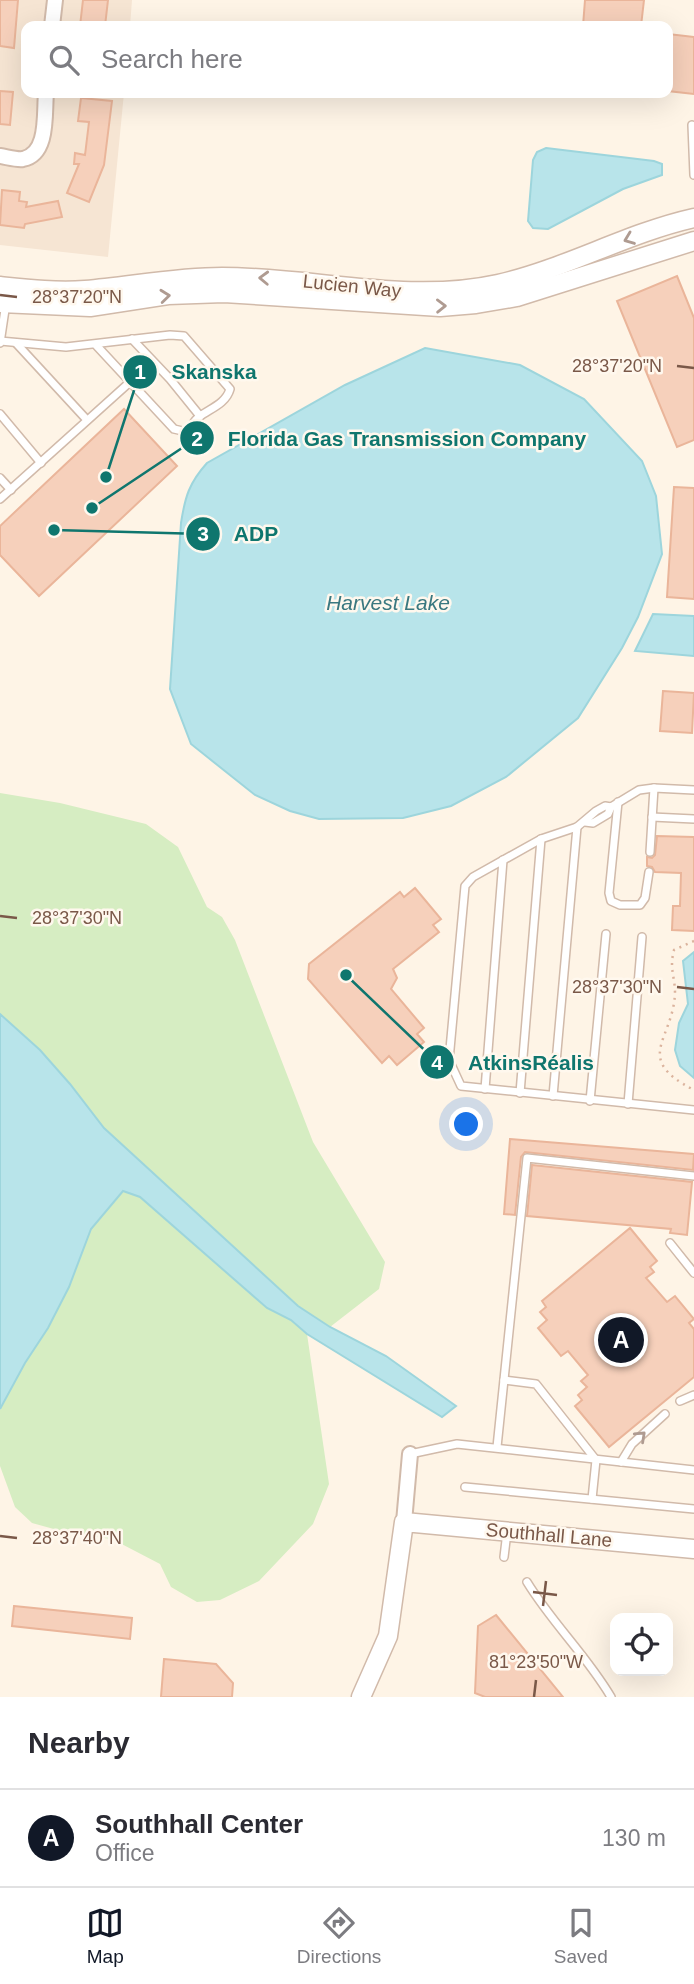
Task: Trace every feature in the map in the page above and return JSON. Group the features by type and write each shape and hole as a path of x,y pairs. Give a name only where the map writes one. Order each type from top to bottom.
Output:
{"street":[{"path":"53,21 55,0"},
{"path":"0,156 23,159 37,152 41,142 45,98"},
{"name":"Lucien Way","path":"4,295 220,277 288,279 426,292 466,290 537,273 658,228 694,218"},
{"name":"Lucien Way","path":"4,295 90,307 167,295 224,293 440,307 517,297 694,241"},
{"path":"361,1697 388,1636 404,1522 410,1454"},
{"name":"Southhall Lane","path":"404,1522 694,1549"}],"lane":[{"path":"692,125 694,175"},
{"path":"4,295 0,342 66,347 170,335 184,336 230,389 229,395 200,416 187,432 174,429 95,344"},
{"path":"132,340 170,379 200,416"},
{"path":"16,343 87,419"},
{"path":"0,499 131,382"},
{"path":"0,414 41,463"},
{"path":"0,478 10,490"},
{"path":"650,852 654,788"},
{"path":"553,1096 581,825 596,811 605,806 611,807 639,790 694,790"},
{"path":"618,802 609,893 611,901 620,905 640,905 645,898 649,872"},
{"path":"652,817 694,819"},
{"path":"581,825 541,839 472,877 464,886 449,1060 461,1086 694,1110"},
{"path":"520,1093 541,839"},
{"path":"485,1088 503,860"},
{"path":"590,1101 606,934"},
{"path":"628,1104 642,937"},
{"path":"497,1447 527,1158 694,1176"},
{"path":"670,1243 694,1273"},
{"path":"504,1380 536,1384 596,1460 592,1499"},
{"path":"680,1401 694,1395"},
{"path":"621,1462 632,1444 665,1414"},
{"path":"410,1454 457,1444 694,1470"},
{"path":"465,1487 694,1509"},
{"path":"504,1557 507,1531"},
{"path":"527,1582 539,1602 600,1679 611,1697"}],"path":[{"path":"694,941 674,950 670,965 674,1002 659,1058 675,1080 694,1090"}],"shaded area":[{"path":"0,0 132,0 130,21 21,21 21,98 124,98 108,257 0,245"}],"green space":[{"path":"0,793 60,803 146,824 178,847 207,907 222,917 235,940 313,1142 385,1262 379,1289 330,1327 298,1306 104,1128 40,1050 0,1014"},
{"path":"123,1191 140,1197 267,1308 291,1320 307,1334 329,1484 313,1524 259,1581 220,1600 197,1602 171,1587 160,1564 112,1539 72,1534 32,1523 15,1507 0,1466 0,1410 69,1287 91,1229"}],"water":[{"path":"546,148 654,161 662,164 662,175 623,189 548,229 533,228 528,221 533,160 537,152"},
{"name":"Harvest Lake","path":"425,348 520,365 584,399 642,461 656,496 662,554 638,617 578,718 506,777 451,806 403,818 319,819 290,811 255,795 191,744 170,689 184,505 192,484 207,463 345,385"},
{"path":"653,614 694,616 694,656 635,651"},
{"path":"694,952 694,1078 680,1066 675,1050 679,1023 688,1004 683,961"},
{"path":"0,1014 40,1050 104,1128 298,1306 330,1327 386,1356 456,1406 442,1417 307,1334 291,1320 267,1308 140,1197 123,1191 91,1229 69,1287 0,1409"}],"building":[{"path":"0,0 18,0 14,48 0,46"},
{"path":"83,0 108,0 106,21 81,21"},
{"path":"585,0 644,0 642,21 583,21"},
{"path":"673,35 694,37 694,94 673,92"},
{"path":"0,91 13,92 10,125 0,124"},
{"path":"81,98 112,101 104,165 89,202 67,193 79,164 74,164 75,153 85,155 89,122 78,121"},
{"path":"2,190 20,192 19,201 27,202 26,207 58,201 62,217 25,224 24,228 0,225"},
{"path":"677,276 694,318 694,440 677,447 617,301"},
{"path":"124,409 177,466 39,596 0,555 0,526"},
{"path":"674,487 694,488 694,599 667,597"},
{"path":"663,691 694,693 692,733 660,731"},
{"path":"657,836 694,837 694,931 672,930 673,906 680,906 681,873 655,872 652,867 647,866 647,857 652,858 655,855"},
{"path":"415,888 441,919 433,925 439,932 393,969 397,978 391,989 424,1028 417,1034 424,1042 397,1065 389,1056 382,1063 308,979 309,964 400,892 404,897"},
{"path":"510,1139 694,1154 693,1170 525,1152 521,1157 515,1215 504,1214"},
{"path":"532,1165 692,1182 687,1235 670,1233 671,1229 527,1216"},
{"path":"630,1228 657,1261 650,1267 654,1272 646,1278 667,1302 675,1296 694,1319 689,1323 694,1329 694,1377 609,1447 575,1406 582,1400 578,1395 587,1387 581,1381 588,1375 568,1351 561,1356 538,1328 547,1320 540,1312 546,1307 542,1301"},
{"path":"14,1606 132,1618 130,1639 12,1626"},
{"path":"496,1615 563,1697 485,1697 475,1693 478,1626"},
{"path":"164,1659 216,1664 233,1683 232,1697 161,1697"}],"place":[{"name":"Skanska","path":"106,477"},
{"name":"Florida Gas Transmission Company","path":"92,508"},
{"name":"ADP","path":"54,530"},
{"name":"AtkinsRéalis","path":"346,975"},
{"name":"Southhall Center","path":"621,1340"}]}
